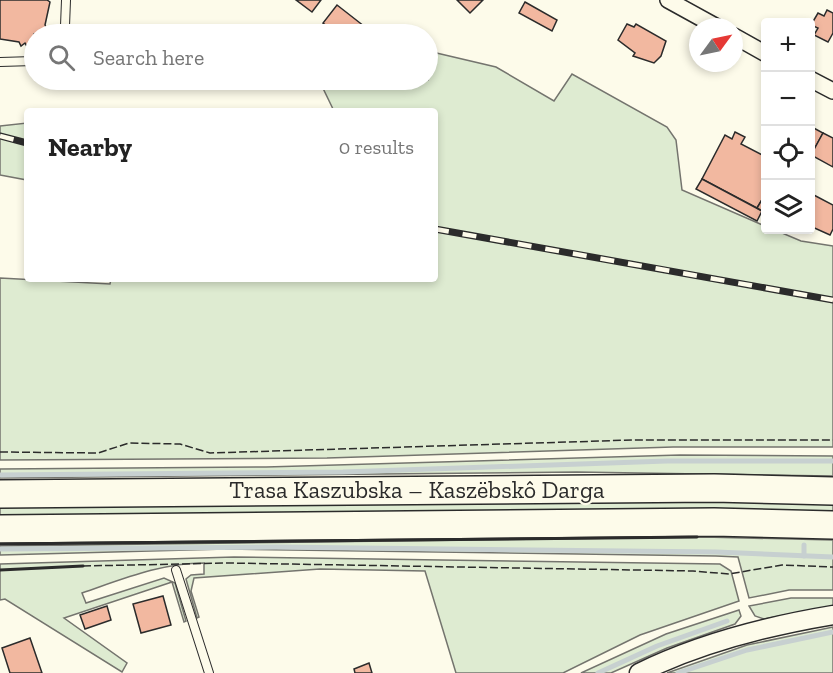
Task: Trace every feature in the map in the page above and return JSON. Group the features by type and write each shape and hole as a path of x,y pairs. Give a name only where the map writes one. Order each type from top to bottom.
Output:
{"highway":[{"name":"Trasa Kaszubska – Kaszëbskô Darga","path":"0,494 714,488 833,491"},
{"name":"Trasa Kaszubska – Kaszëbskô Darga","path":"0,528 714,522 833,525"}],"street":[{"path":"668,0 701,18"},
{"path":"743,41 761,52"},
{"path":"815,82 833,91"},
{"path":"639,673 693,650 747,633 833,615"}],"lane":[{"path":"65,24 66,0"},
{"path":"0,62 24,61"},
{"path":"176,570 209,673"}],"green space":[{"path":"438,53 496,67 554,101 572,74 667,127 676,140 682,190 761,224 761,234 784,234 801,241 833,246 833,447 673,447 327,458 0,460 0,278 24,279 24,282 110,284 110,282 438,282 438,108 333,108 324,90 438,90"},
{"path":"24,123 24,179 0,175 0,126"},
{"path":"680,455 833,456 833,476 577,472 0,478 0,469 266,467"},
{"path":"640,500 833,502 833,513 0,517 0,507"},
{"path":"704,537 833,540 833,590 789,590 749,598 738,557 716,556 226,549 0,555 0,546"},
{"path":"234,557 720,564 731,571 739,601 640,635 563,673 456,673 425,571 320,569 194,578 191,591 199,617 197,618 186,579 191,575 204,574 204,563 157,569 82,593 86,603 164,578 175,583 186,621 184,622 172,582 64,618 127,663 122,672 5,599 0,600 0,564"},
{"path":"791,598 833,598 833,606 764,619 755,616 749,606"},
{"path":"739,610 741,616 735,624 667,648 611,673 581,673 666,634"},
{"path":"833,627 833,673 667,673 747,645"}],"building":[{"path":"0,0 47,0 50,2 45,24 24,24 24,44 21,46 19,42 0,39"},
{"path":"296,0 321,0 312,12"},
{"path":"457,0 483,0 470,13"},
{"path":"525,2 557,20 552,31 519,13"},
{"path":"337,5 361,24 324,24"},
{"path":"827,10 833,13 833,33 828,42 815,36 818,28 815,27 815,18 818,13 824,16"},
{"path":"627,24 634,27 636,24 666,41 661,56 654,63 633,56 635,53 618,40"},
{"path":"815,129 823,133 815,148"},
{"path":"735,132 745,137 741,144 761,154 761,201 757,208 702,179 725,135 732,139"},
{"path":"823,133 833,138 833,167 815,157 815,148"},
{"path":"702,179 761,210 761,213 757,221 696,189"},
{"path":"815,196 833,205 833,229 830,235 815,228"},
{"path":"163,596 171,625 141,633 133,604"},
{"path":"107,606 111,620 85,629 80,615"},
{"path":"30,638 42,673 10,673 2,648"},
{"path":"369,663 372,673 355,673 354,669"}],"waterway":[{"path":"0,475 343,472 667,461 833,461"},
{"path":"804,545 804,556"},
{"path":"0,549 276,547 716,552 833,557"},
{"path":"598,673 657,646 727,621"},
{"path":"678,673 747,650 833,632"}],"railway":[{"path":"0,136 24,142"},
{"path":"438,230 833,300"}],"fence":[{"path":"0,452 98,453 129,443 180,444 210,453 633,440 833,440"},
{"path":"83,566 228,563 693,571 729,574 782,565 833,567"}],"wall":[{"path":"0,544 697,537"},
{"path":"0,570 83,566"}]}
